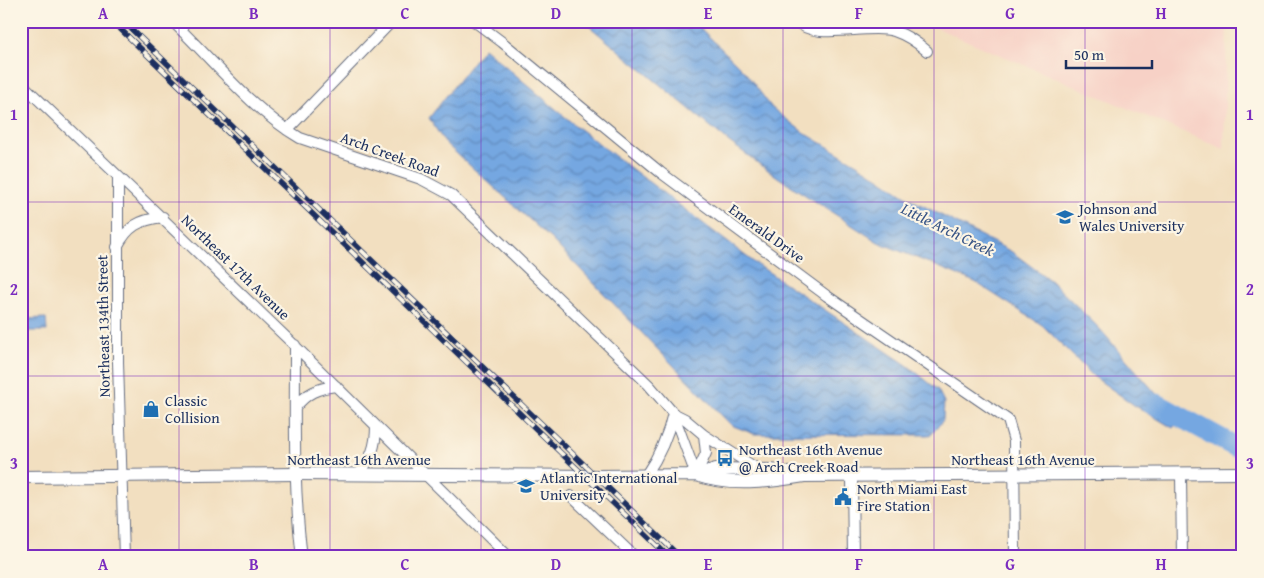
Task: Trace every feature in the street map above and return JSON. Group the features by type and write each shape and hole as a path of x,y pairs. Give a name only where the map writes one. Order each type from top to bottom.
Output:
{"street":[{"name":"Arch Creek Road","path":"172,21 246,94 287,130 300,138 421,179 451,195 649,384 673,413 696,475"},
{"path":"287,130 392,21"},
{"name":"Emerald Drive","path":"474,21 660,172 827,296 1008,420 1014,441 1015,557"},
{"path":"798,22 810,30 894,31 927,51"},
{"name":"Northeast 17th Avenue","path":"21,83 295,345 509,557"},
{"name":"Northeast 134th Street","path":"118,176 117,248 124,557"},
{"path":"117,248 131,226 144,220 163,218"},
{"path":"295,345 296,474 298,524 302,557"},
{"path":"295,408 302,398 314,391 336,386"},
{"name":"Arch Creek Road","path":"673,413 685,419 704,435 759,470"},
{"path":"646,475 655,462 669,430 673,413"},
{"path":"358,475 370,461 374,450 376,426"},
{"path":"696,475 706,453 704,435"},
{"name":"Northeast 16th Avenue","path":"21,477 296,474 696,475 716,469 771,470 804,476"},
{"name":"Northeast 16th Avenue","path":"696,475 716,482 771,482 804,476 1243,473"},
{"path":"1182,474 1182,557"},
{"path":"852,476 853,557"},
{"path":"571,496 635,557"}],"shaded area":[{"path":"920,21 1227,21 1224,149"}],"water":[{"path":"583,21 693,21 745,72 772,108 803,132 867,170 912,200 1012,252 1051,281 1099,328 1159,397 1184,416 1173,428 1134,405 1093,376 1042,325 975,282 878,242 779,178 728,141"},
{"path":"484,48 577,127 755,263 907,365 938,390 944,402 943,420 931,435 754,434 731,425 551,239 445,143 429,118"},
{"path":"46,318 47,331 21,331 21,319"}],"waterway":[{"name":"Little Arch Creek","path":"1157,404 1236,447"}],"railway":[{"path":"112,21 669,557"},
{"path":"123,21 680,557"}],"place":[{"name":"Johnson and Wales University","path":"1065,217"},
{"name":"Classic Collision","path":"151,409"},
{"name":"Northeast 16th Avenue @ Arch Creek Road","path":"725,458"},
{"name":"Atlantic International University","path":"526,486"},
{"name":"North Miami East Fire Station","path":"843,497"}]}
